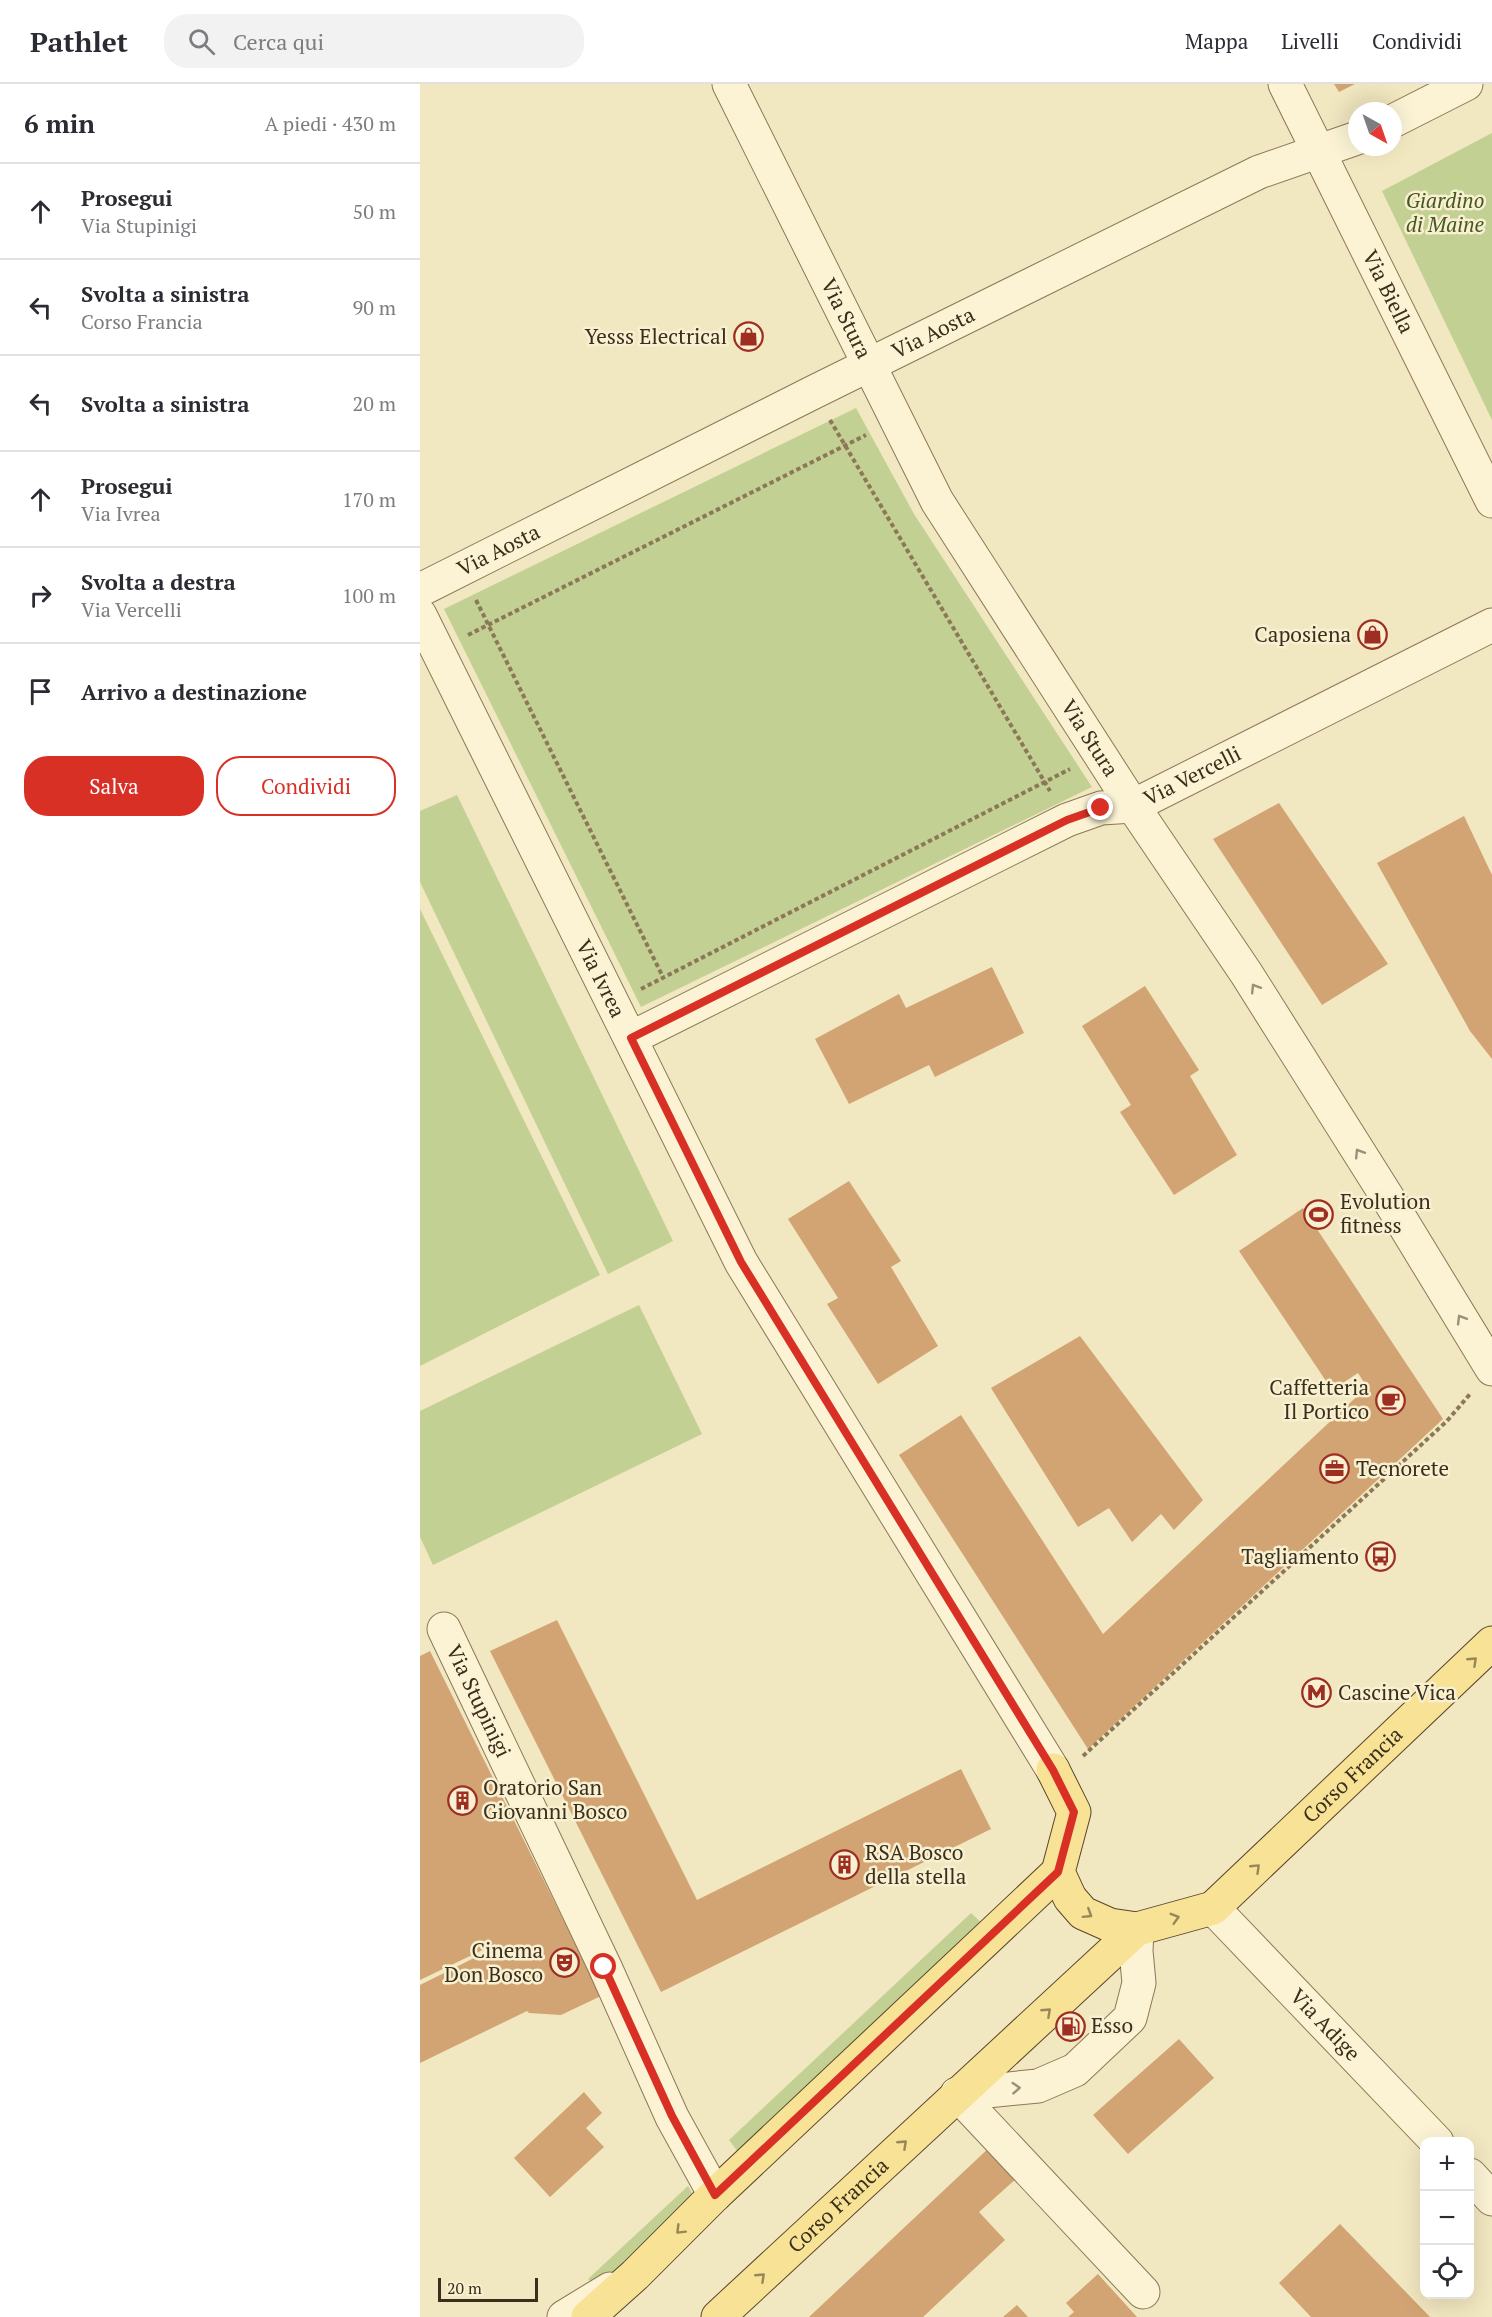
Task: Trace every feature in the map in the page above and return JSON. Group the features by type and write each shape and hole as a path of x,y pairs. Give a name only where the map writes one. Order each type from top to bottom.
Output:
{"main road":[{"name":"Corso Francia","path":"1213,1908 1492,1643"},
{"path":"588,2317 635,2275 715,2195 1058,1872 1074,1812 1053,1770"},
{"path":"1058,1872 1070,1898 1083,1913 1110,1925 1137,1929 1213,1908"},
{"name":"Corso Francia","path":"718,2317 1137,1929"}],"street":[{"name":"Via Stura","path":"729,84 937,501 1133,806 1246,973 1492,1369"},
{"name":"Via Biella","path":"1285,84 1492,501"},
{"path":"1402,116 1466,84"},
{"name":"Via Aosta","path":"420,590 1259,172 1348,141"},
{"name":"Via Ivrea","path":"420,615 741,1262 1053,1770"},
{"name":"Via Vercelli","path":"631,1038 1067,820 1101,808 1133,806 1492,625"},
{"name":"Via Stupinigi","path":"444,1629 600,1957 672,2116 715,2195"},
{"name":"Via Adige","path":"1213,1908 1432,2137"},
{"path":"957,2094 1038,2086 1075,2070 1130,2018 1139,1983 1136,1951 1137,1929"},
{"path":"957,2094 1143,2292"},
{"path":"1474,2179 1492,2199"},
{"path":"564,2317 635,2275"}],"path":[{"path":"814,392 1067,820"},
{"path":"438,651 896,420"},
{"path":"460,569 681,1013"},
{"path":"614,1003 1100,754"},
{"path":"1053,1770 1084,1756 1093,1748 1447,1421 1492,1369"}],"green space":[{"name":"Giardino di Maine","path":"1492,133 1492,420 1382,191"},
{"path":"856,408 914,514 1092,787 641,1007 444,609"},
{"path":"457,795 673,1241 608,1274 420,882 420,811"},
{"path":"420,909 600,1275 420,1366"},
{"path":"639,1305 702,1434 433,1565 420,1537 420,1411"},
{"path":"971,1913 983,1924 741,2156 729,2140"},
{"path":"688,2186 697,2202 603,2293 588,2279"}],"building":[{"path":"1334,84 1355,84 1339,92"},
{"path":"1279,803 1388,964 1322,1005 1213,839"},
{"path":"1464,816 1492,875 1492,1059 1470,1031 1377,863"},
{"path":"992,967 1024,1033 935,1077 929,1065 849,1104 815,1039 899,994 906,1008"},
{"path":"1145,986 1199,1070 1190,1076 1237,1155 1174,1195 1120,1112 1131,1105 1082,1026"},
{"path":"849,1181 901,1261 891,1267 938,1346 878,1384 827,1304 838,1298 788,1219"},
{"path":"1303,1208 1443,1419 1088,1749 899,1455 961,1415 1103,1634 1367,1387 1358,1373 1332,1390 1239,1251"},
{"path":"1080,1336 1203,1500 1174,1530 1161,1514 1132,1542 1109,1508 1078,1527 991,1388"},
{"path":"557,1620 697,1900 961,1769 991,1829 661,1992 490,1651"},
{"name":"Oratorio San Giovanni Bosco","path":"430,1651 601,1996 561,2015 527,2011 420,2063 420,1985 496,1947 495,1944 420,1980 420,1656"},
{"path":"1179,2039 1214,2078 1128,2154 1093,2115"},
{"path":"584,2092 602,2113 586,2128 604,2147 550,2197 514,2158"},
{"path":"991,2146 1019,2176 979,2212 1005,2240 923,2317 809,2317"},
{"path":"1340,2224 1430,2317 1311,2317 1279,2283"},
{"path":"1098,2274 1137,2317 1068,2317 1074,2312 1066,2303"},
{"path":"1017,2305 1028,2317 1003,2317"}],"place":[{"name":"Yesss Electrical","path":"748,337"},
{"name":"Caposiena","path":"1372,635"},
{"name":"Evolution fitness","path":"1319,1214"},
{"name":"Caffetteria Il Portico","path":"1390,1400"},
{"name":"Tecnorete","path":"1335,1469"},
{"name":"Tagliamento","path":"1380,1557"},
{"name":"Cascine Vica","path":"1317,1693"},
{"name":"Oratorio San Giovanni Bosco","path":"462,1800"},
{"name":"RSA Bosco della stella","path":"844,1865"},
{"name":"Cinema Don Bosco","path":"564,1963"},
{"name":"Esso","path":"1070,2026"}],"route":[{"path":"604,1967 672,2116 715,2195 1058,1872 1074,1812 1053,1770 741,1262 631,1038 1067,820 1101,808"}]}
